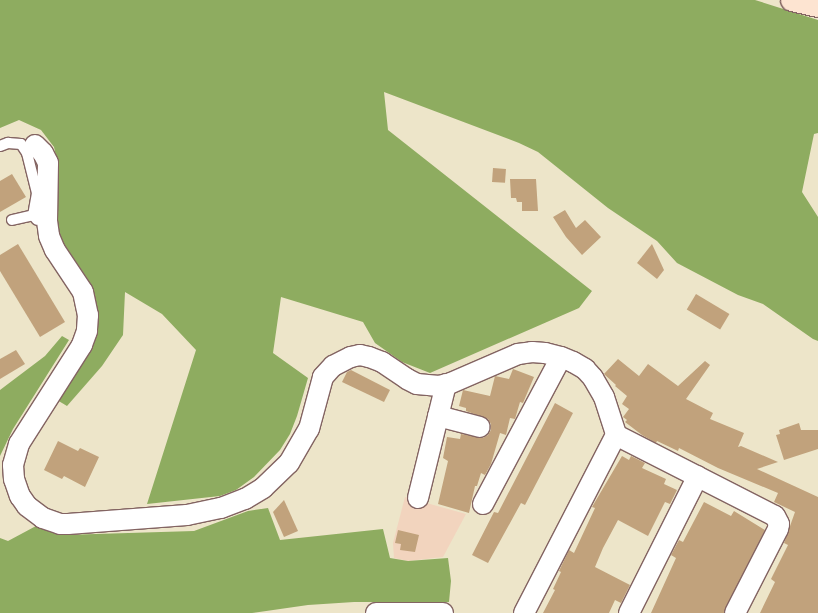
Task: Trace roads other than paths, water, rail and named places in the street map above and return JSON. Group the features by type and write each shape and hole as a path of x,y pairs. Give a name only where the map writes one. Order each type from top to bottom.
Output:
{"main road":[{"path":"792,0 818,6"}],"street":[{"path":"35,145 42,153 48,164 47,221 52,244 83,292 88,307 87,330 82,345 19,444 13,465 16,488 27,506 43,518 52,522 68,524 187,515 221,508 246,499 263,488 289,463 309,429 323,377 329,369 346,359 365,356 382,362 417,384 429,386 446,384 518,354 532,352 561,357 585,369 593,378 604,397 616,435 524,613"},
{"path":"483,504 561,357"},
{"path":"418,498 446,384"},
{"path":"438,416 480,427"},
{"path":"616,435 772,512 778,520 778,529 735,613"},
{"path":"629,613 698,476"},
{"path":"376,613 443,613"}],"lane":[{"path":"0,146 8,143 21,144 27,153 37,193 33,215 52,244"},
{"path":"12,220 33,215"}]}
